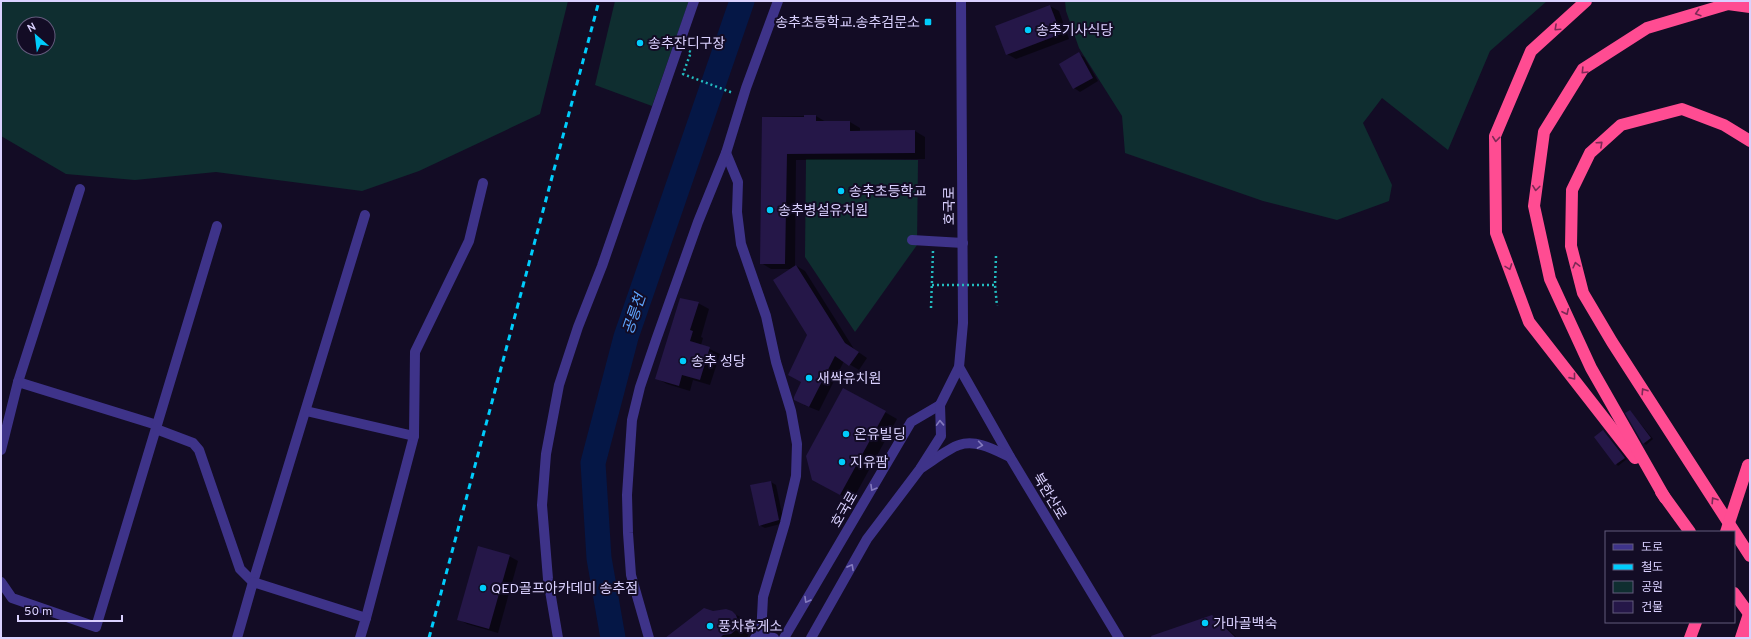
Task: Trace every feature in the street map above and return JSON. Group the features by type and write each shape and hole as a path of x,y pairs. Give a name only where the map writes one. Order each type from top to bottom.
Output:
{"highway":[{"path":"1586,1 1531,51 1495,136 1496,233 1529,322 1591,400 1689,531"},
{"path":"1665,498 1591,368 1550,279 1534,206 1544,132 1583,69 1647,28 1728,4 1750,7"},
{"path":"1734,531 1612,342 1583,293 1571,246 1572,190 1590,153 1621,125 1682,109 1724,125 1750,141"},
{"path":"1726,531 1749,462"},
{"path":"1735,533 1750,556"},
{"path":"1735,594 1750,615"},
{"path":"1741,638 1750,610"},
{"path":"1690,638 1696,623"},
{"path":"1747,638 1750,633"}],"street":[{"path":"558,638 548,579 542,505 546,454 559,385 578,327 602,266 694,1"},
{"path":"649,638 631,575 627,496 632,420 640,387 658,333 698,222 726,153 746,88 778,1"},
{"name":"호국로","path":"811,638 867,539 920,469 941,436 940,405 959,367 963,323 961,1"},
{"path":"726,153 738,182 737,212 741,244 766,316 776,362 791,411 798,444 794,484 786,523 763,597 758,637 774,638"},
{"path":"360,638 414,436 414,352 469,240 483,183"},
{"path":"1,450 18,382 80,189"},
{"path":"237,638 365,215"},
{"path":"1,582 12,598 96,627 217,226"},
{"path":"912,240 963,243"},
{"name":"북한산로","path":"959,367 1010,457 1119,638"},
{"path":"18,382 156,427 193,443 199,450 240,569 253,582 366,618"},
{"name":"호국로","path":"784,638 911,422 940,405"},
{"path":"306,411 414,436"},
{"path":"920,469 959,445 975,444 990,447 1010,457"}],"path":[{"path":"691,52 683,74 737,94"},
{"path":"931,308 933,251"},
{"path":"996,256 995,285 997,306"},
{"path":"932,285 995,285"}],"green space":[{"path":"1,1 568,1 540,114 419,171 362,191 216,172 135,180 66,174 1,136"},
{"name":"송추잔디구장","path":"615,1 689,1 652,106 595,85"},
{"path":"1065,1 1547,1 1490,51 1448,150 1382,98 1363,123 1392,185 1389,201 1337,220 1263,201 1125,153 1122,116 1079,48 1066,11"},
{"path":"806,159 918,160 917,245 855,332 805,257"}],"building":[{"name":"송추기사식당","path":"1050,5 1061,34 1006,55 995,26"},
{"path":"1079,52 1093,78 1073,89 1059,64"},
{"path":"804,115 816,115 816,121 850,121 850,131 915,130 915,153 787,154 785,264 760,264 762,117 804,117"},
{"path":"796,265 845,343 859,352 849,366 835,356 809,407 794,400 801,382 788,375 807,335 773,280"},
{"name":"송추 성당","path":"680,298 699,302 690,330 693,331 690,341 710,347 700,380 682,375 679,386 655,379"},
{"name":"온유빌딩","path":"843,388 886,411 840,495 812,480 806,456"},
{"path":"1630,410 1651,438 1643,444 1625,413"},
{"path":"1603,430 1625,458 1615,465 1594,437"},
{"path":"771,481 779,520 759,526 750,485"},
{"name":"QED골프아카데미 송추점","path":"478,546 510,555 489,629 457,620"},
{"name":"풍차휴게소","path":"704,608 713,611 726,609 732,611 736,615 739,623 737,629 731,634 723,635 720,638 665,638"},
{"name":"가마골백숙","path":"1212,615 1236,638 1152,638 1151,636"}],"waterway":[{"name":"공릉천","path":"613,638 599,558 593,463 626,337 742,1"}],"railway":[{"path":"429,638 599,1"}],"place":[{"name":"송추초등학교.송추검문소","path":"928,22"},
{"name":"송추기사식당","path":"1028,30"},
{"name":"송추잔디구장","path":"640,43"},
{"name":"송추초등학교","path":"841,191"},
{"name":"송추병설유치원","path":"770,210"},
{"name":"송추 성당","path":"683,361"},
{"name":"새싹유치원","path":"809,378"},
{"name":"온유빌딩","path":"846,434"},
{"name":"지유팜","path":"842,462"},
{"name":"QED골프아카데미 송추점","path":"483,588"},
{"name":"가마골백숙","path":"1205,623"},
{"name":"풍차휴게소","path":"710,626"}]}
